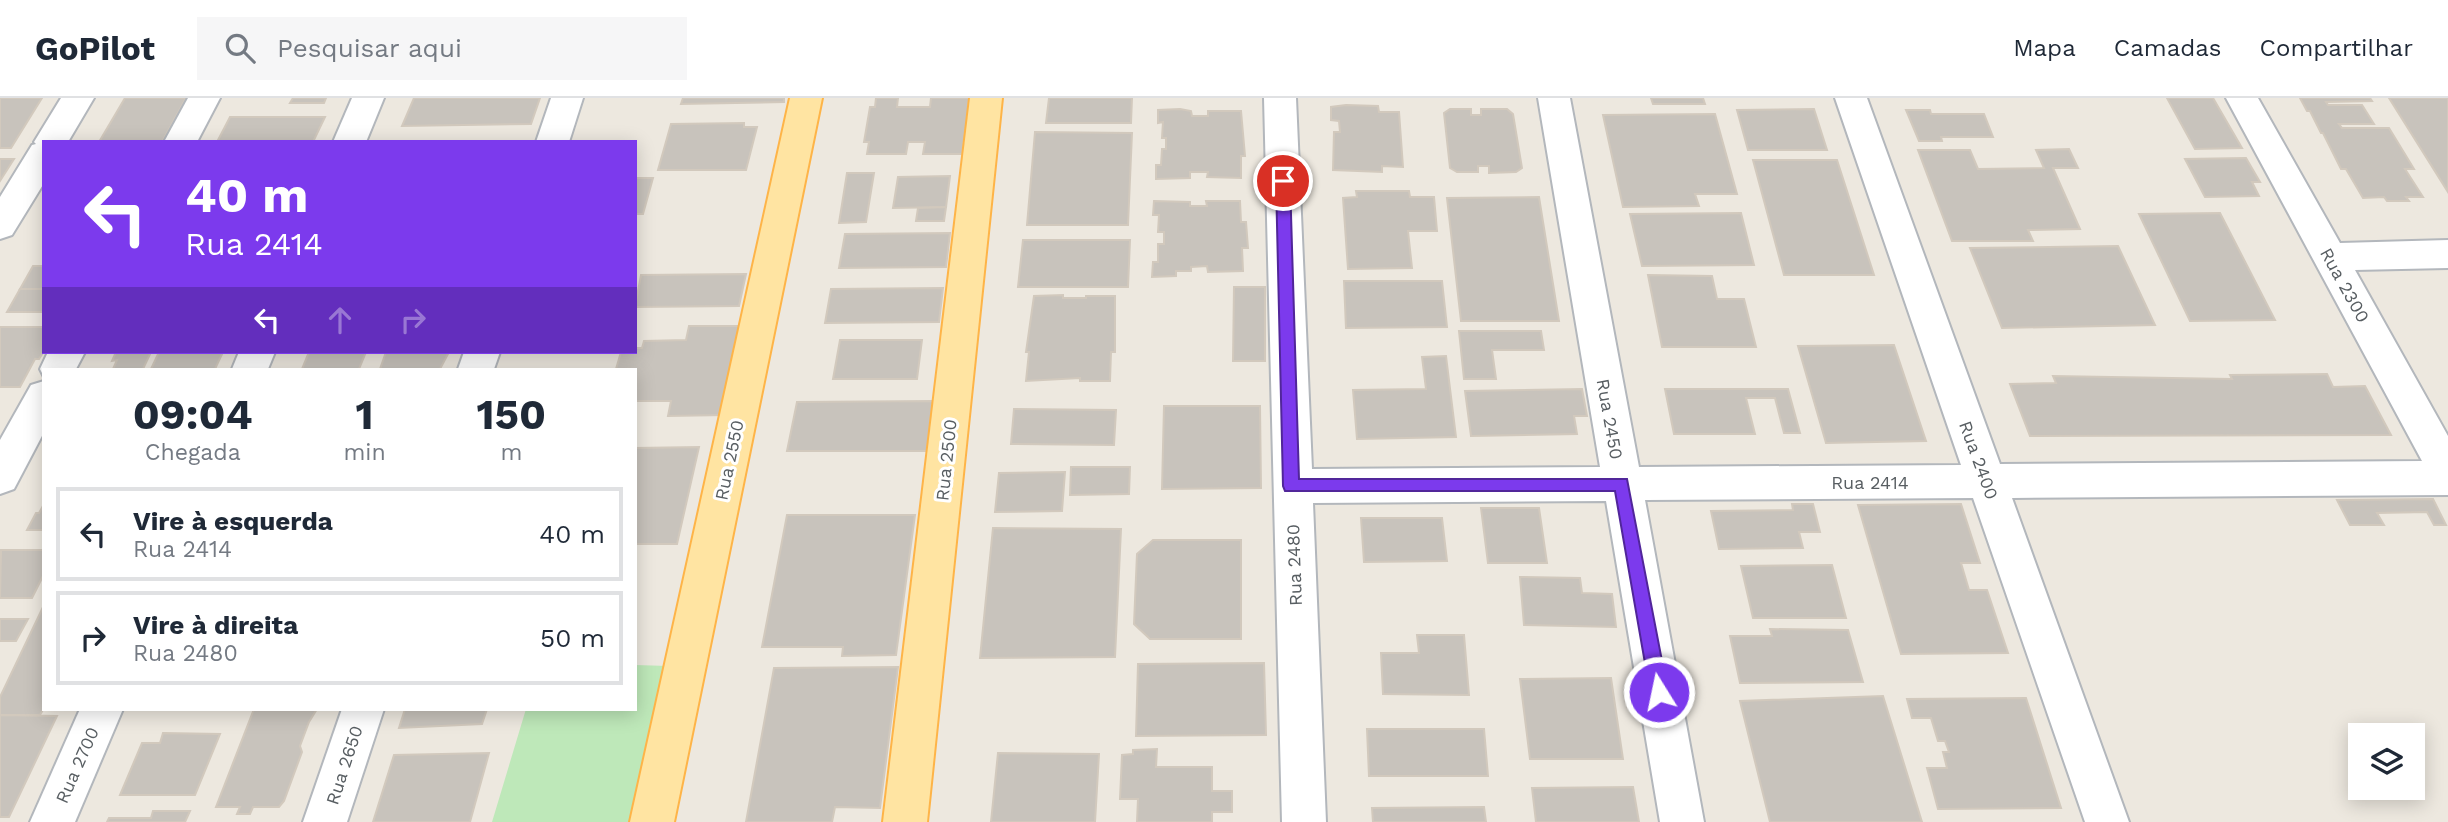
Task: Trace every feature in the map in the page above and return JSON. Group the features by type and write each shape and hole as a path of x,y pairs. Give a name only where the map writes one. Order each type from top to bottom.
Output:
{"main road":[{"name":"Rua 2550","path":"652,822 806,98"},
{"name":"Rua 2500","path":"905,822 986,98"}],"street":[{"path":"52,140 78,98"},
{"path":"181,140 204,98"},
{"path":"350,140 368,98"},
{"path":"553,140 566,98"},
{"name":"Rua 2480","path":"1280,98 1304,822"},
{"name":"Rua 2450","path":"1554,98 1682,822"},
{"name":"Rua 2400","path":"1851,98 2107,822"},
{"name":"Rua 2300","path":"2242,98 2448,472"},
{"path":"0,226 42,157"},
{"path":"2330,257 2448,254"},
{"path":"0,477 42,400"},
{"name":"Rua 2414","path":"1291,486 2448,478"},
{"name":"Rua 2700","path":"52,822 101,711"},
{"name":"Rua 2650","path":"325,822 362,711"}],"green space":[{"path":"637,665 669,666 631,822 492,822 525,711 637,711"}],"building":[{"path":"0,98 42,98 11,148 0,148"},
{"path":"125,98 186,98 163,140 100,140"},
{"path":"293,98 326,98 324,103 290,103"},
{"path":"414,98 540,98 531,124 402,126"},
{"path":"683,98 784,98 784,102 681,104"},
{"path":"876,98 898,98 897,107 930,107 931,98 969,98 968,107 973,107 969,142 964,141 962,154 923,154 925,142 908,142 906,154 867,154 869,142 864,142 870,107 875,107"},
{"path":"1049,98 1132,98 1131,123 1046,123"},
{"path":"1651,98 1703,98 1705,104 1653,104"},
{"path":"2167,98 2213,98 2242,148 2195,149"},
{"path":"2300,98 2370,98 2372,101 2326,102 2328,105 2362,105 2374,124 2339,124 2342,128 2389,128 2414,169 2405,169 2423,197 2406,197 2409,201 2387,201 2384,197 2363,198 2346,169 2341,169 2323,133"},
{"path":"2389,98 2448,98 2448,192"},
{"path":"1378,106 1379,112 1399,112 1403,167 1382,166 1382,172 1333,170 1334,132 1340,132 1339,121 1331,120 1331,107"},
{"path":"1450,109 1471,109 1471,115 1481,115 1481,109 1507,109 1513,114 1522,168 1516,172 1489,173 1489,166 1478,166 1478,172 1457,172 1450,168 1444,113"},
{"path":"1814,109 1827,150 1748,150 1737,110"},
{"path":"1158,110 1191,111 1192,116 1208,116 1208,111 1241,111 1245,156 1241,156 1241,178 1207,177 1208,172 1190,172 1190,178 1156,179 1156,165 1161,165 1162,149 1166,149 1166,138 1162,138 1163,122 1158,123"},
{"path":"1906,110 1930,110 1931,114 1984,114 1993,137 1941,137 1942,141 1919,141"},
{"path":"1715,114 1737,194 1695,194 1699,206 1623,207 1603,115"},
{"path":"230,117 325,117 314,140 218,140"},
{"path":"744,123 744,127 757,127 746,170 658,170 671,124"},
{"path":"1035,132 1132,133 1128,225 1027,225"},
{"path":"2069,149 2078,168 2053,168 2080,229 2028,230 2033,241 1952,241 1918,150 1970,150 1978,169 2044,168 2036,150"},
{"path":"2246,158 2260,182 2252,182 2259,196 2205,197 2185,159"},
{"path":"0,159 14,159 0,181"},
{"path":"1753,160 1837,160 1874,275 1784,275"},
{"path":"847,173 874,173 866,222 839,223"},
{"path":"950,176 946,207 893,208 898,177"},
{"path":"637,178 653,178 643,214 637,214"},
{"path":"1356,191 1409,191 1410,197 1434,197 1437,231 1408,231 1412,268 1348,269 1343,198 1357,197"},
{"path":"1539,197 1559,321 1461,321 1447,198"},
{"path":"1154,201 1190,202 1190,206 1207,206 1206,201 1240,201 1241,222 1246,222 1248,248 1242,248 1243,271 1208,272 1207,266 1191,267 1191,271 1176,271 1176,276 1152,277 1153,262 1158,262 1158,244 1164,244 1164,232 1158,232 1159,215 1153,215"},
{"path":"946,207 944,221 916,221 918,208"},
{"path":"1741,213 1754,265 1642,266 1630,214"},
{"path":"2220,213 2275,320 2190,321 2139,214"},
{"path":"950,233 946,267 839,268 845,234"},
{"path":"1023,240 1130,240 1128,287 1018,287"},
{"path":"2118,246 2155,325 2002,328 1970,248"},
{"path":"33,266 42,266 42,289 20,289"},
{"path":"746,274 739,306 637,307 641,275"},
{"path":"1648,275 1712,276 1717,299 1744,299 1756,347 1662,347"},
{"path":"1344,281 1442,281 1447,327 1346,328"},
{"path":"1234,287 1265,287 1265,361 1233,361"},
{"path":"943,288 939,322 825,323 831,289"},
{"path":"20,289 42,289 42,312 7,312"},
{"path":"1063,295 1063,298 1115,296 1115,352 1111,352 1110,381 1080,381 1080,378 1026,381 1029,352 1026,352 1034,296"},
{"path":"689,326 743,326 725,415 668,416 671,401 637,401 637,368 616,368 620,354 637,354 637,348 642,348 644,341 686,340"},
{"path":"0,327 42,327 42,354 39,359 35,359 20,387 0,387"},
{"path":"1459,331 1541,331 1544,350 1492,350 1496,379 1464,379"},
{"path":"840,340 922,340 917,379 833,379"},
{"path":"1894,345 1926,441 1826,443 1798,346"},
{"path":"115,354 150,354 143,368 113,368 117,360 112,361"},
{"path":"158,354 222,354 215,368 151,368"},
{"path":"308,354 365,354 359,368 302,368"},
{"path":"385,354 448,354 441,368 380,368"},
{"path":"1446,356 1456,437 1357,439 1353,390 1426,389 1422,357"},
{"path":"2327,374 2333,387 2365,386 2391,435 2030,436 2010,384 2056,383 2053,376 2232,379 2230,375"},
{"path":"1582,389 1587,416 1574,416 1577,434 1471,436 1465,391"},
{"path":"1665,389 1788,389 1800,433 1784,433 1775,398 1746,398 1755,434 1674,434"},
{"path":"933,401 927,451 787,451 797,402"},
{"path":"1164,406 1260,406 1261,488 1162,489"},
{"path":"1014,409 1116,410 1114,445 1011,444"},
{"path":"699,447 677,544 637,544 637,448"},
{"path":"1071,467 1130,467 1129,494 1070,495"},
{"path":"1065,472 1062,511 995,512 999,473"},
{"path":"2433,499 2446,525 2434,525 2427,512 2377,513 2384,525 2350,525 2337,500"},
{"path":"1792,504 1813,504 1820,532 1799,532 1803,548 1719,549 1711,511 1793,510"},
{"path":"1961,504 1980,563 1961,563 1969,590 1987,590 2008,653 1901,654 1858,505"},
{"path":"42,508 42,530 27,530 36,513"},
{"path":"1481,508 1539,508 1547,563 1488,563"},
{"path":"787,515 915,515 896,655 842,656 843,647 762,647"},
{"path":"1361,518 1442,518 1447,561 1364,562"},
{"path":"993,528 1121,529 1115,657 980,658"},
{"path":"1153,540 1241,540 1241,639 1150,639 1134,624 1137,554"},
{"path":"1,550 42,550 42,578 32,598 0,598"},
{"path":"1832,565 1846,618 1753,618 1741,566"},
{"path":"1520,577 1580,578 1582,593 1612,594 1616,627 1524,625"},
{"path":"42,609 42,711 40,715 0,715 0,697"},
{"path":"0,619 28,619 16,641 0,641"},
{"path":"1770,629 1848,630 1863,682 1740,683 1730,636 1772,636"},
{"path":"1417,635 1464,635 1469,695 1383,694 1381,653 1419,653"},
{"path":"1264,663 1266,735 1136,736 1138,664"},
{"path":"898,667 880,808 835,807 832,822 746,822 774,668"},
{"path":"1611,678 1623,759 1530,759 1520,679"},
{"path":"1883,696 1922,822 1770,822 1740,701"},
{"path":"2026,698 2061,808 1938,809 1927,768 1947,768 1943,752 1949,752 1945,741 1938,741 1931,718 1912,718 1907,699"},
{"path":"253,711 316,711 300,746 302,752 284,801 279,807 253,807 250,814 237,814 240,807 216,807"},
{"path":"404,711 486,711 482,724 399,728"},
{"path":"0,715 57,716 9,817 0,817"},
{"path":"1367,729 1484,729 1488,776 1369,776"},
{"path":"163,733 220,734 195,795 120,795 142,743 160,743"},
{"path":"1157,749 1156,767 1212,767 1212,791 1232,791 1232,812 1212,812 1212,822 1137,822 1138,799 1120,799 1122,755 1133,754 1133,750"},
{"path":"489,753 470,822 373,822 394,755"},
{"path":"998,753 1099,754 1095,822 991,822"},
{"path":"1633,787 1639,822 1536,822 1532,788"},
{"path":"1484,807 1486,822 1373,822 1372,808"},
{"path":"153,811 190,811 185,822 107,822 109,818 151,818"}],"route":[{"path":"1283,181 1291,486 1622,484 1659,692"}]}
